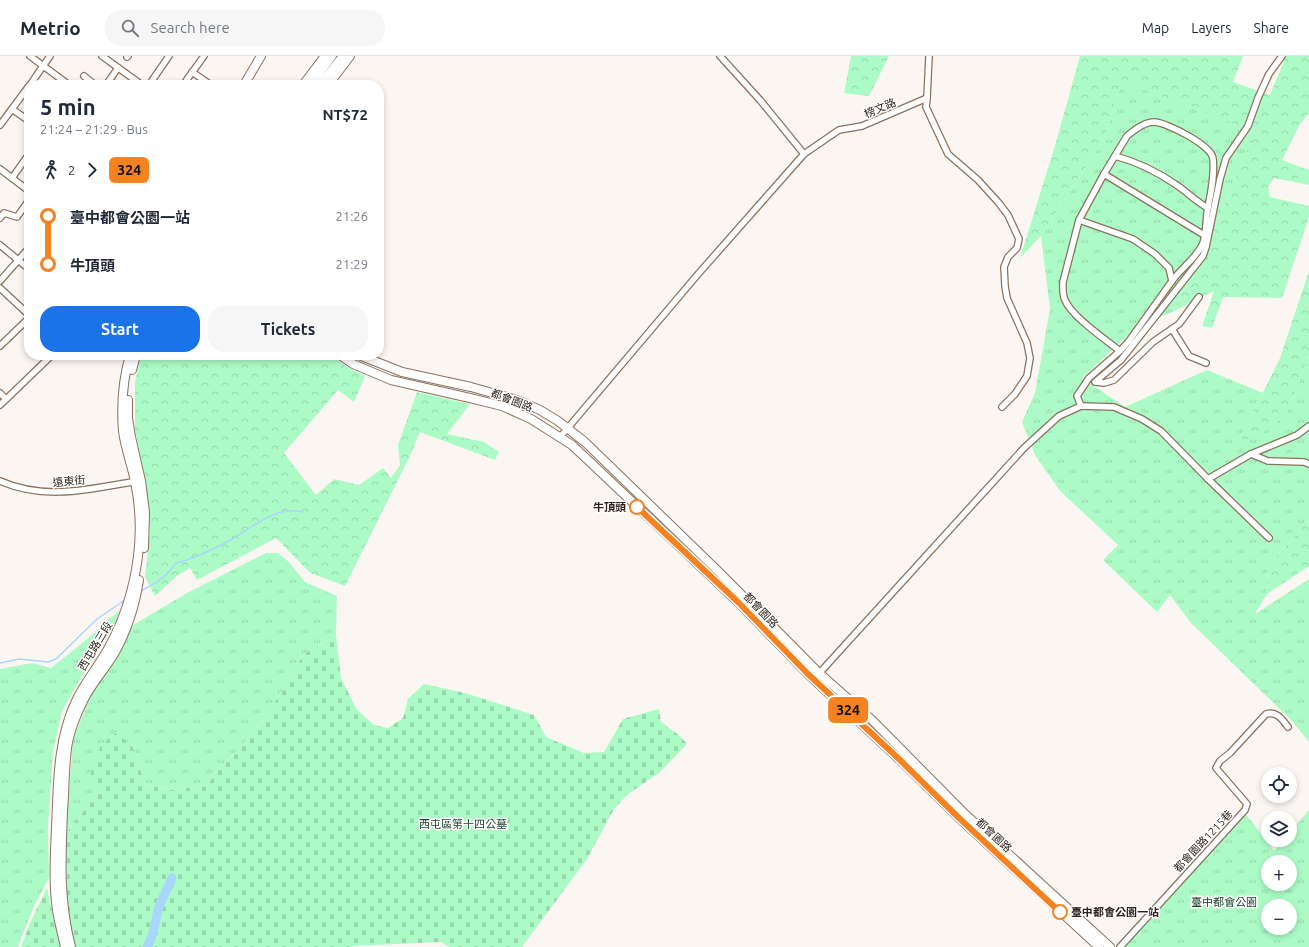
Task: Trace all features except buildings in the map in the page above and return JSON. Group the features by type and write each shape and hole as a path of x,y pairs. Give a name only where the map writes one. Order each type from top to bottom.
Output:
{"street":[{"path":"30,56 62,80"},
{"path":"33,80 50,56"},
{"path":"102,56 135,80"},
{"path":"152,80 169,56"},
{"path":"186,80 204,56"},
{"path":"247,80 261,56"},
{"path":"306,80 325,56"},
{"path":"315,80 332,56"},
{"path":"324,80 343,56"},
{"path":"332,80 350,56"},
{"path":"720,56 760,100 804,154"},
{"path":"929,56 926,107 948,154 978,180 998,202 1008,215 1019,239 1017,248 1008,257 1004,267 1005,286 1007,298 1028,343 1030,358 1027,376 1015,394 1002,407"},
{"path":"1199,297 1179,324 1153,342 1114,380 1104,383 1095,382 1121,360 1203,256 1226,158 1248,126 1266,80 1282,56"},
{"path":"110,80 118,68"},
{"path":"192,72 204,80"},
{"path":"84,76 89,80"},
{"path":"0,125 24,93"},
{"name":"榜文路","path":"561,436 700,272 804,154 839,130 862,126 927,98"},
{"path":"12,109 24,117"},
{"path":"1081,406 1077,396 1089,378 1120,351 1129,341 1179,271 1194,258 1203,244 1214,157 1204,145 1178,130 1153,122 1135,129 1127,136 1104,174 1079,220 1063,282 1062,291 1065,301 1075,314 1120,351"},
{"path":"1115,156 1146,166 1208,208"},
{"path":"12,178 24,161"},
{"path":"0,169 24,187"},
{"path":"1104,174 1204,234"},
{"path":"0,218 4,213 17,217 24,208"},
{"path":"1079,220 1133,239 1155,254 1169,268 1172,281"},
{"path":"0,245 24,264"},
{"path":"0,281 24,254"},
{"path":"0,288 24,311"},
{"path":"0,346 24,322"},
{"path":"1172,329 1189,356 1206,363"},
{"path":"0,405 47,360"},
{"name":"西屯路三段","path":"71,947 65,924 61,890 61,850 68,742 84,698 114,654 128,623 135,602 144,552 145,512 124,433 122,416 124,386 129,360"},
{"name":"西屯路三段","path":"65,947 56,903 54,878 61,748 67,725 76,701 86,682 108,650 122,622 132,588 138,555 140,521 138,481 128,418 129,384 135,360"},
{"name":"都會園路","path":"347,360 353,364 391,380 502,406 531,419 572,444 816,676 959,818 1099,947"},
{"name":"都會園路","path":"371,360 402,372 471,386 503,395 540,410 585,442 720,573 816,676 872,720 966,815 1110,947"},
{"path":"0,393 6,399"},
{"path":"816,676 1024,448 1060,416 1081,406 1114,407 1142,419 1161,431 1269,538"},
{"path":"1208,479 1252,454 1297,435 1309,426"},
{"path":"1252,454 1268,461 1304,462 1309,464"},
{"name":"遠東街","path":"0,481 11,486 30,490 58,493 78,492 138,481"},
{"name":"都會園路1215巷","path":"1120,947 1245,810 1247,804 1216,768 1220,761 1230,753 1266,714 1270,713 1279,715 1288,727"}],"green space":[{"path":"851,56 889,56 869,96 844,93"},
{"path":"1080,56 1243,56 1233,82 1270,95 1286,56 1309,56 1309,113 1300,124 1282,160 1309,170 1309,185 1274,178 1268,187 1270,197 1309,206 1309,217 1282,298 1223,297 1212,328 1202,326 1214,291 1172,312 1203,255 1255,132 1122,81 1104,139 1041,236 1020,258 1054,149"},
{"path":"1122,80 1255,132 1203,255 1172,312 1138,326 1082,378 1125,407 1207,370 1263,393 1240,439 1285,416 1309,356 1309,520 1268,566 1267,594 1255,614 1309,579 1309,742 1292,721 1191,623 1170,595 1157,612 1103,560 1118,545 1060,491 1035,455 1022,422 1035,393 1050,309 1041,236 1104,139"},
{"path":"1309,271 1309,356 1285,416 1254,439 1240,439 1280,358"},
{"path":"140,360 338,360 347,367 365,376 354,402 338,390 284,453 316,495 334,479 359,485 383,468 391,478 400,465 398,445 417,392 470,404 447,434 484,442 499,452 495,460 420,432 409,458 345,586 310,573 276,538 197,580 190,568 177,576 155,596 145,577 150,532 145,483 135,429 135,382"},
{"path":"1309,520 1309,566 1267,594 1268,566"},
{"path":"266,553 278,553 289,562 305,582 337,596 336,635 304,654 271,709 242,746 217,771 207,786 170,790 145,784 132,745 101,790 66,833 73,740 90,697 121,649 133,625 187,593"},
{"path":"120,610 112,630 94,655 62,711 53,752 48,826 49,878 34,906 18,947 0,947 0,669 32,663 51,668"},
{"name":"西屯區第十四公墓","path":"336,635 341,678 357,710 374,725 388,728 403,718 408,699 424,684 465,693 534,715 546,737 584,753 604,752 623,719 659,709 661,722 680,736 687,744 659,773 628,794 614,809 587,859 522,947 449,947 441,942 351,947 74,947 67,909 66,833 101,790 90,776 101,745 115,733 132,745 145,784 170,790 207,786 217,771 242,746 271,709 304,654"},
{"name":"臺中都會公園","path":"1309,810 1309,947 1123,947 1245,813 1261,834 1261,847 1271,847 1274,851 1278,847 1297,847 1297,824"},
{"path":"47,888 60,947 21,947 30,923"}],"waterway":[{"path":"141,591 156,583 176,563 196,557 221,545 273,515 282,512 303,512"},
{"path":"0,663 19,659 48,662 56,659 97,619 125,600"},
{"path":"147,947 153,934 159,906 172,878"}],"bus line":[{"name":"324","path":"637,507 737,601 808,674 1060,912"}],"place":[{"name":"牛頂頭","path":"637,507"},
{"name":"臺中都會公園一站","path":"1060,912"}]}
